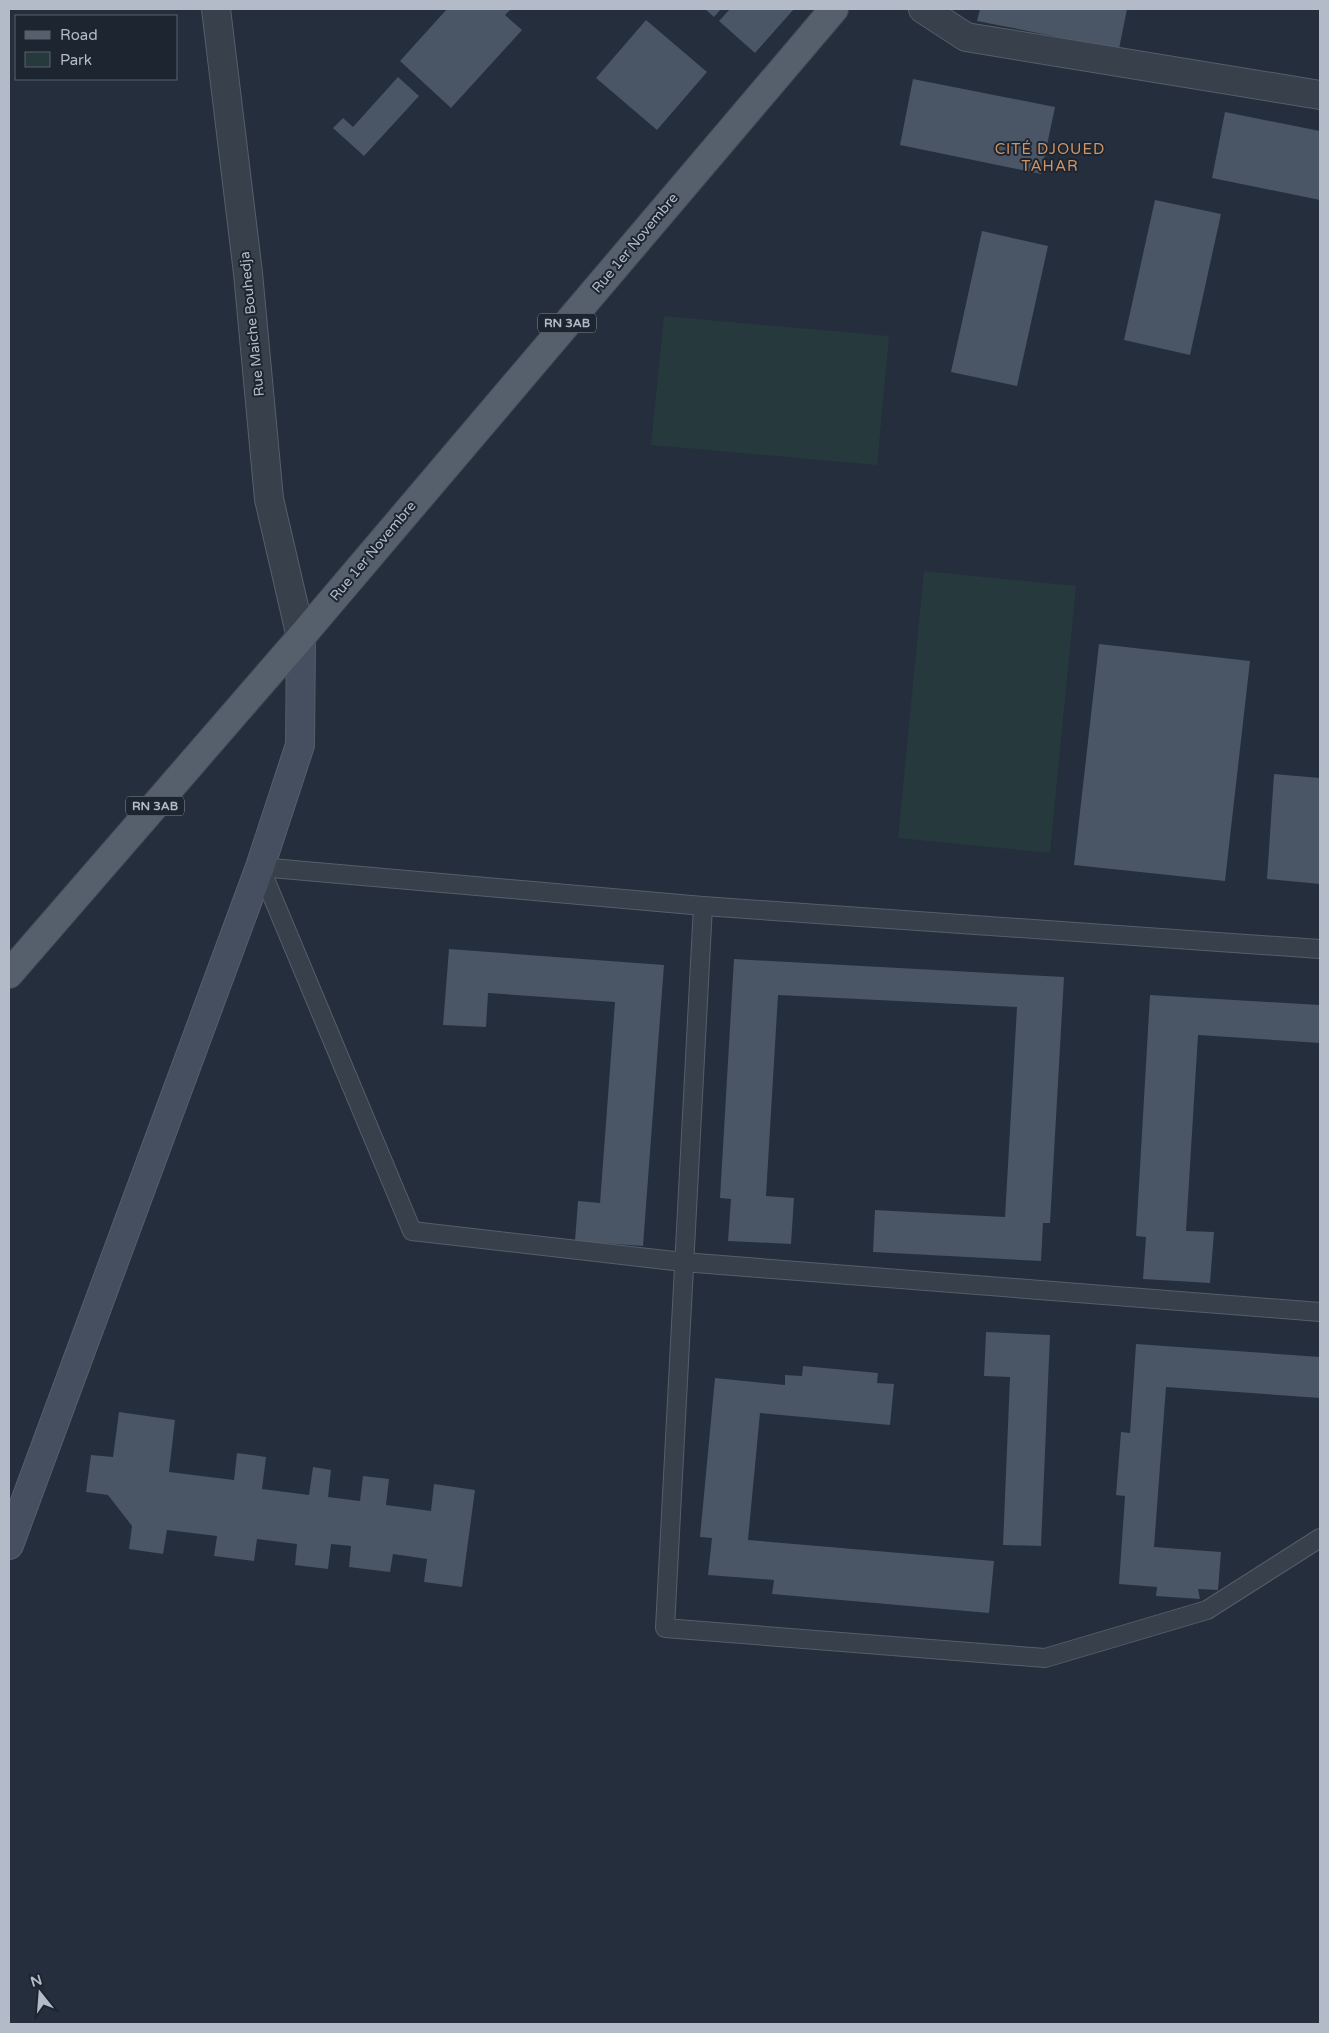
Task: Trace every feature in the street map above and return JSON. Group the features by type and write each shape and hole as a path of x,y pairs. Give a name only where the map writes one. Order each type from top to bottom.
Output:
{"main road":[{"name":"Rue 1er Novembre","path":"301,637 834,9"},
{"path":"9,1545 260,867 300,745 301,637"},
{"name":"RN 3AB","path":"9,974 301,637"}],"street":[{"name":"Rue Maiche Bouhedja","path":"216,9 248,273 269,499 301,637"},
{"path":"924,9 966,37 1320,96"}],"lane":[{"path":"1320,949 703,906 260,867 412,1230 683,1262 1320,1312"},
{"path":"703,906 665,1628 1045,1658 1206,1610 1320,1538"}],"green space":[{"path":"664,316 889,336 877,465 651,445"},
{"path":"924,571 1076,586 1050,853 898,838"}],"building":[{"path":"447,9 511,9 505,15 522,30 451,108 400,61"},
{"path":"705,9 721,9 714,17"},
{"path":"730,9 794,9 755,53 719,21"},
{"path":"980,9 1127,9 1119,49 977,21"},
{"path":"646,20 707,72 657,130 596,78"},
{"path":"398,77 419,96 364,156 333,128 343,118 353,127"},
{"path":"913,79 1055,107 1041,174 900,145"},
{"path":"1225,112 1320,131 1320,200 1212,178"},
{"path":"1155,200 1221,214 1190,355 1124,340"},
{"path":"982,231 1048,246 1017,386 951,372"},
{"path":"1099,644 1250,661 1225,881 1074,865"},
{"path":"1274,774 1320,778 1320,884 1267,879"},
{"path":"449,949 664,965 643,1246 575,1241 578,1201 600,1203 615,1002 488,993 486,1027 443,1025"},
{"path":"734,959 1064,977 1050,1223 1043,1223 1041,1261 873,1252 875,1210 1005,1217 1017,1007 778,995 766,1196 794,1198 791,1244 728,1241 731,1199 720,1198"},
{"path":"1150,995 1320,1005 1320,1043 1198,1035 1186,1231 1214,1232 1210,1283 1143,1279 1146,1237 1136,1236"},
{"path":"986,1332 1050,1335 1041,1546 1003,1545 1010,1377 984,1376"},
{"path":"1136,1344 1320,1357 1320,1398 1166,1387 1154,1547 1221,1552 1218,1590 1198,1589 1200,1599 1156,1596 1157,1587 1119,1584 1125,1496 1116,1495 1121,1432 1130,1433"},
{"path":"803,1366 878,1373 877,1383 894,1384 890,1425 760,1413 748,1540 994,1561 989,1613 772,1594 774,1580 708,1575 712,1538 700,1537 715,1378 785,1385 785,1375 802,1376"},
{"path":"119,1412 175,1420 169,1472 234,1480 237,1453 266,1457 262,1489 309,1495 313,1467 331,1470 328,1497 360,1501 363,1476 389,1479 386,1505 431,1511 434,1484 475,1490 462,1587 424,1582 427,1559 393,1554 390,1572 349,1567 351,1546 331,1544 328,1569 295,1565 297,1544 257,1539 254,1561 214,1556 217,1536 167,1530 163,1554 129,1549 132,1526 108,1495 86,1492 91,1455 113,1457"}],"district":[{"name":"CITÉ DJOUED TAHAR","path":"1050,158"}]}
